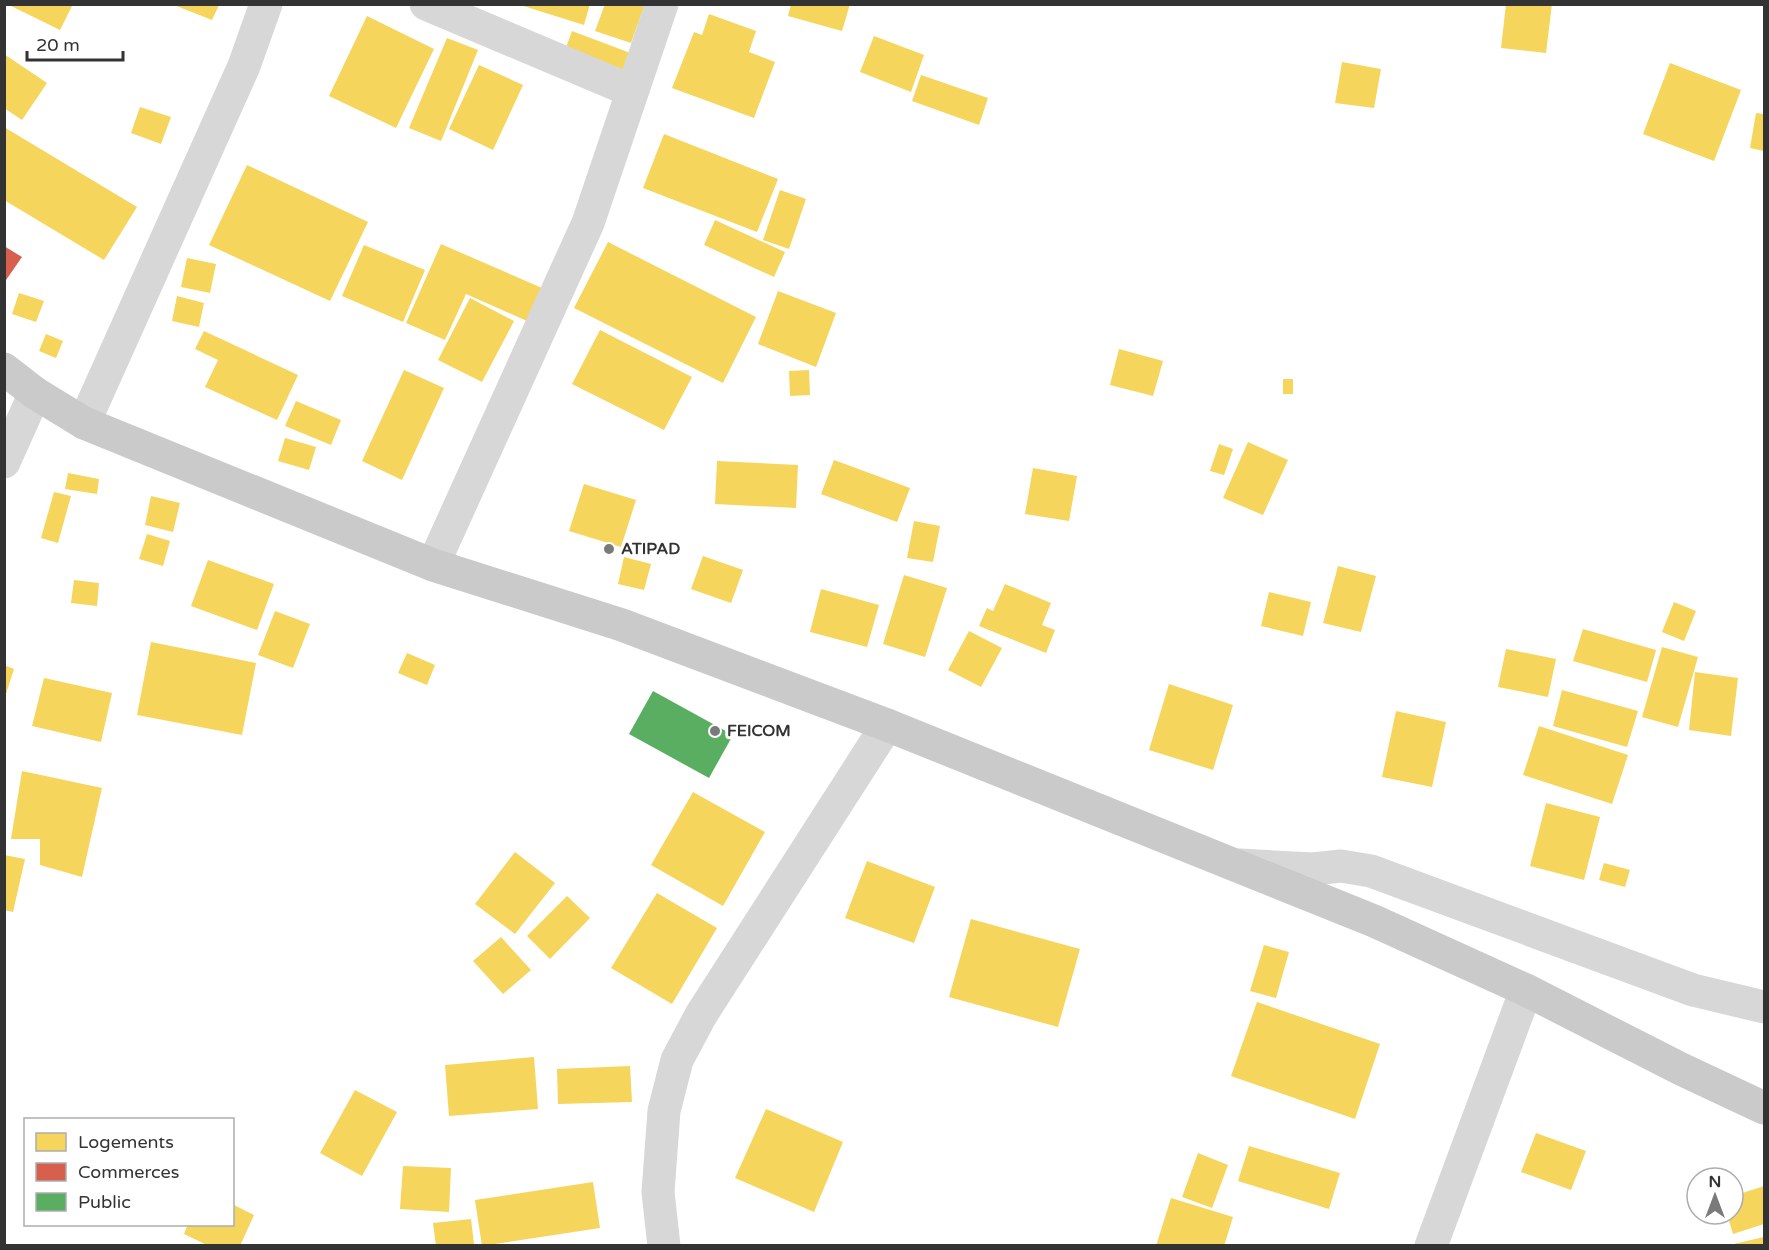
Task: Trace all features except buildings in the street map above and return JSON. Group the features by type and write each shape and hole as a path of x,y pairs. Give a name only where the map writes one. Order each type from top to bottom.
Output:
{"main road":[{"path":"4,369 35,393 84,423 433,565 622,625 887,725 1374,921 1526,990 1681,1069 1764,1108"}],"street":[{"path":"84,423 244,66 266,4"},
{"path":"426,4 632,91"},
{"path":"433,565 588,223 662,4"},
{"path":"4,462 35,393"},
{"path":"664,1245 658,1192 664,1111 676,1060 701,1015 887,725"},
{"path":"1236,865 1312,869 1341,866 1371,871 1693,990 1764,1007"},
{"path":"1431,1245 1526,990"}],"place":[{"name":"ATIPAD","path":"609,549"},
{"name":"FEICOM","path":"715,731"}]}
